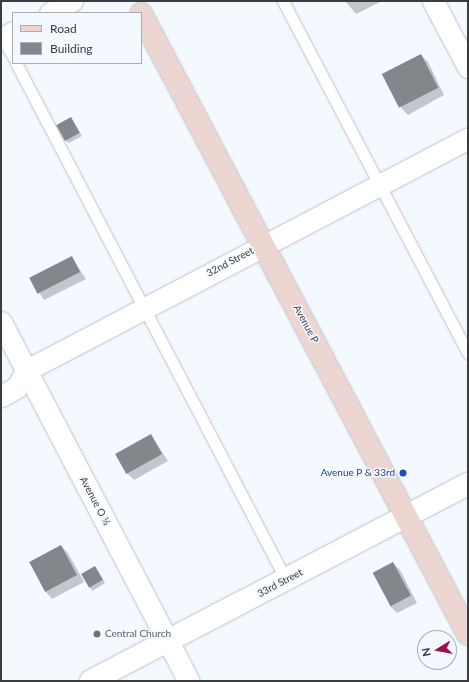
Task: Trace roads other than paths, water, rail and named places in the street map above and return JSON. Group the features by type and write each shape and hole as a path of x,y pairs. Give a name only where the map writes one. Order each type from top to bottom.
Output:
{"main road":[{"name":"Avenue P","path":"134,1 140,12"},
{"name":"Avenue P","path":"142,15 408,516 468,634"}],"street":[{"path":"52,12 72,1"},
{"path":"433,1 468,67"},
{"name":"32nd Street","path":"1,396 16,387 27,370 263,244 468,138"},
{"name":"Avenue O ½","path":"1,322 189,681"},
{"name":"33rd Street","path":"91,681 468,484"}],"lane":[{"path":"283,1 468,353"},
{"path":"4,36 12,55"},
{"path":"17,64 286,580"}],"place":[{"name":"Avenue P & 33rd","path":"403,473"},
{"name":"Central Church","path":"97,634"}]}
